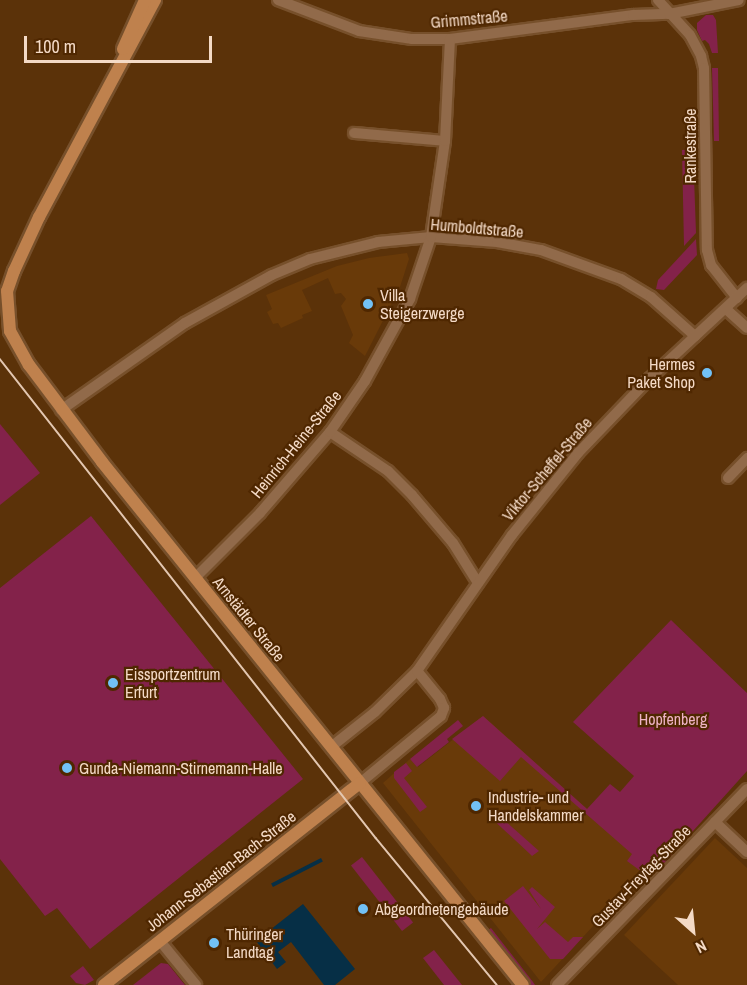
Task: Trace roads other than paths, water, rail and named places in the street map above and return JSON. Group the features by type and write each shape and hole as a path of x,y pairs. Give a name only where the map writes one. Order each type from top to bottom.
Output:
{"main road":[{"path":"117,67 130,30 145,0"},
{"path":"4,290 117,67 155,0"},
{"name":"Arnstädter Straße","path":"4,290 10,331 18,348 61,410 522,985"},
{"name":"Johann-Sebastian-Bach-Straße","path":"104,985 360,783"},
{"name":"Arnstädter Straße","path":"495,954 516,985"}],"street":[{"name":"Grimmstraße","path":"278,0 359,31 412,39 450,39 633,15 669,14 739,0"},
{"name":"Rankestraße","path":"658,0 690,35 704,68 707,250 711,266 737,298"},
{"name":"Heinrich-Heine-Straße","path":"195,578 260,513 330,432 390,339 410,299 431,237 445,141 450,39"},
{"path":"354,133 445,141"},
{"name":"Humboldtstraße","path":"61,410 185,323 272,275 310,259 353,247 431,237 497,242 541,250 621,279 651,297 695,336"},
{"name":"Viktor-Scheffel-Straße","path":"331,747 375,712 417,671 545,490 578,453 695,336 747,288"},
{"path":"726,309 747,328"},
{"path":"330,432 388,471 412,495 448,536 478,583"},
{"path":"728,478 747,458"},
{"path":"360,783 441,716 444,708 417,671"},
{"name":"Gustav-Freytag-Straße","path":"557,985 747,789"},
{"path":"715,822 747,852"},
{"path":"160,940 196,985"}],"water":[{"path":"321,858 323,862 273,887 271,883"},
{"path":"303,904 355,969 335,985 324,985 291,942 278,952 286,962 277,969 256,941"}],"tram line":[{"path":"0,359 376,838 497,985"}],"place":[{"name":"Villa Steigerzwerge","path":"368,304"},
{"name":"Hermes Paket Shop","path":"707,373"},
{"name":"Eissportzentrum Erfurt","path":"113,683"},
{"name":"Gunda-Niemann-Stirnemann-Halle","path":"67,768"},
{"name":"Industrie- und Handelskammer","path":"476,806"},
{"name":"Abgeordnetengebäude","path":"363,909"},
{"name":"Thüringer Landtag","path":"214,943"}],"park label":[{"name":"Hopfenberg","path":"673,719"}]}
